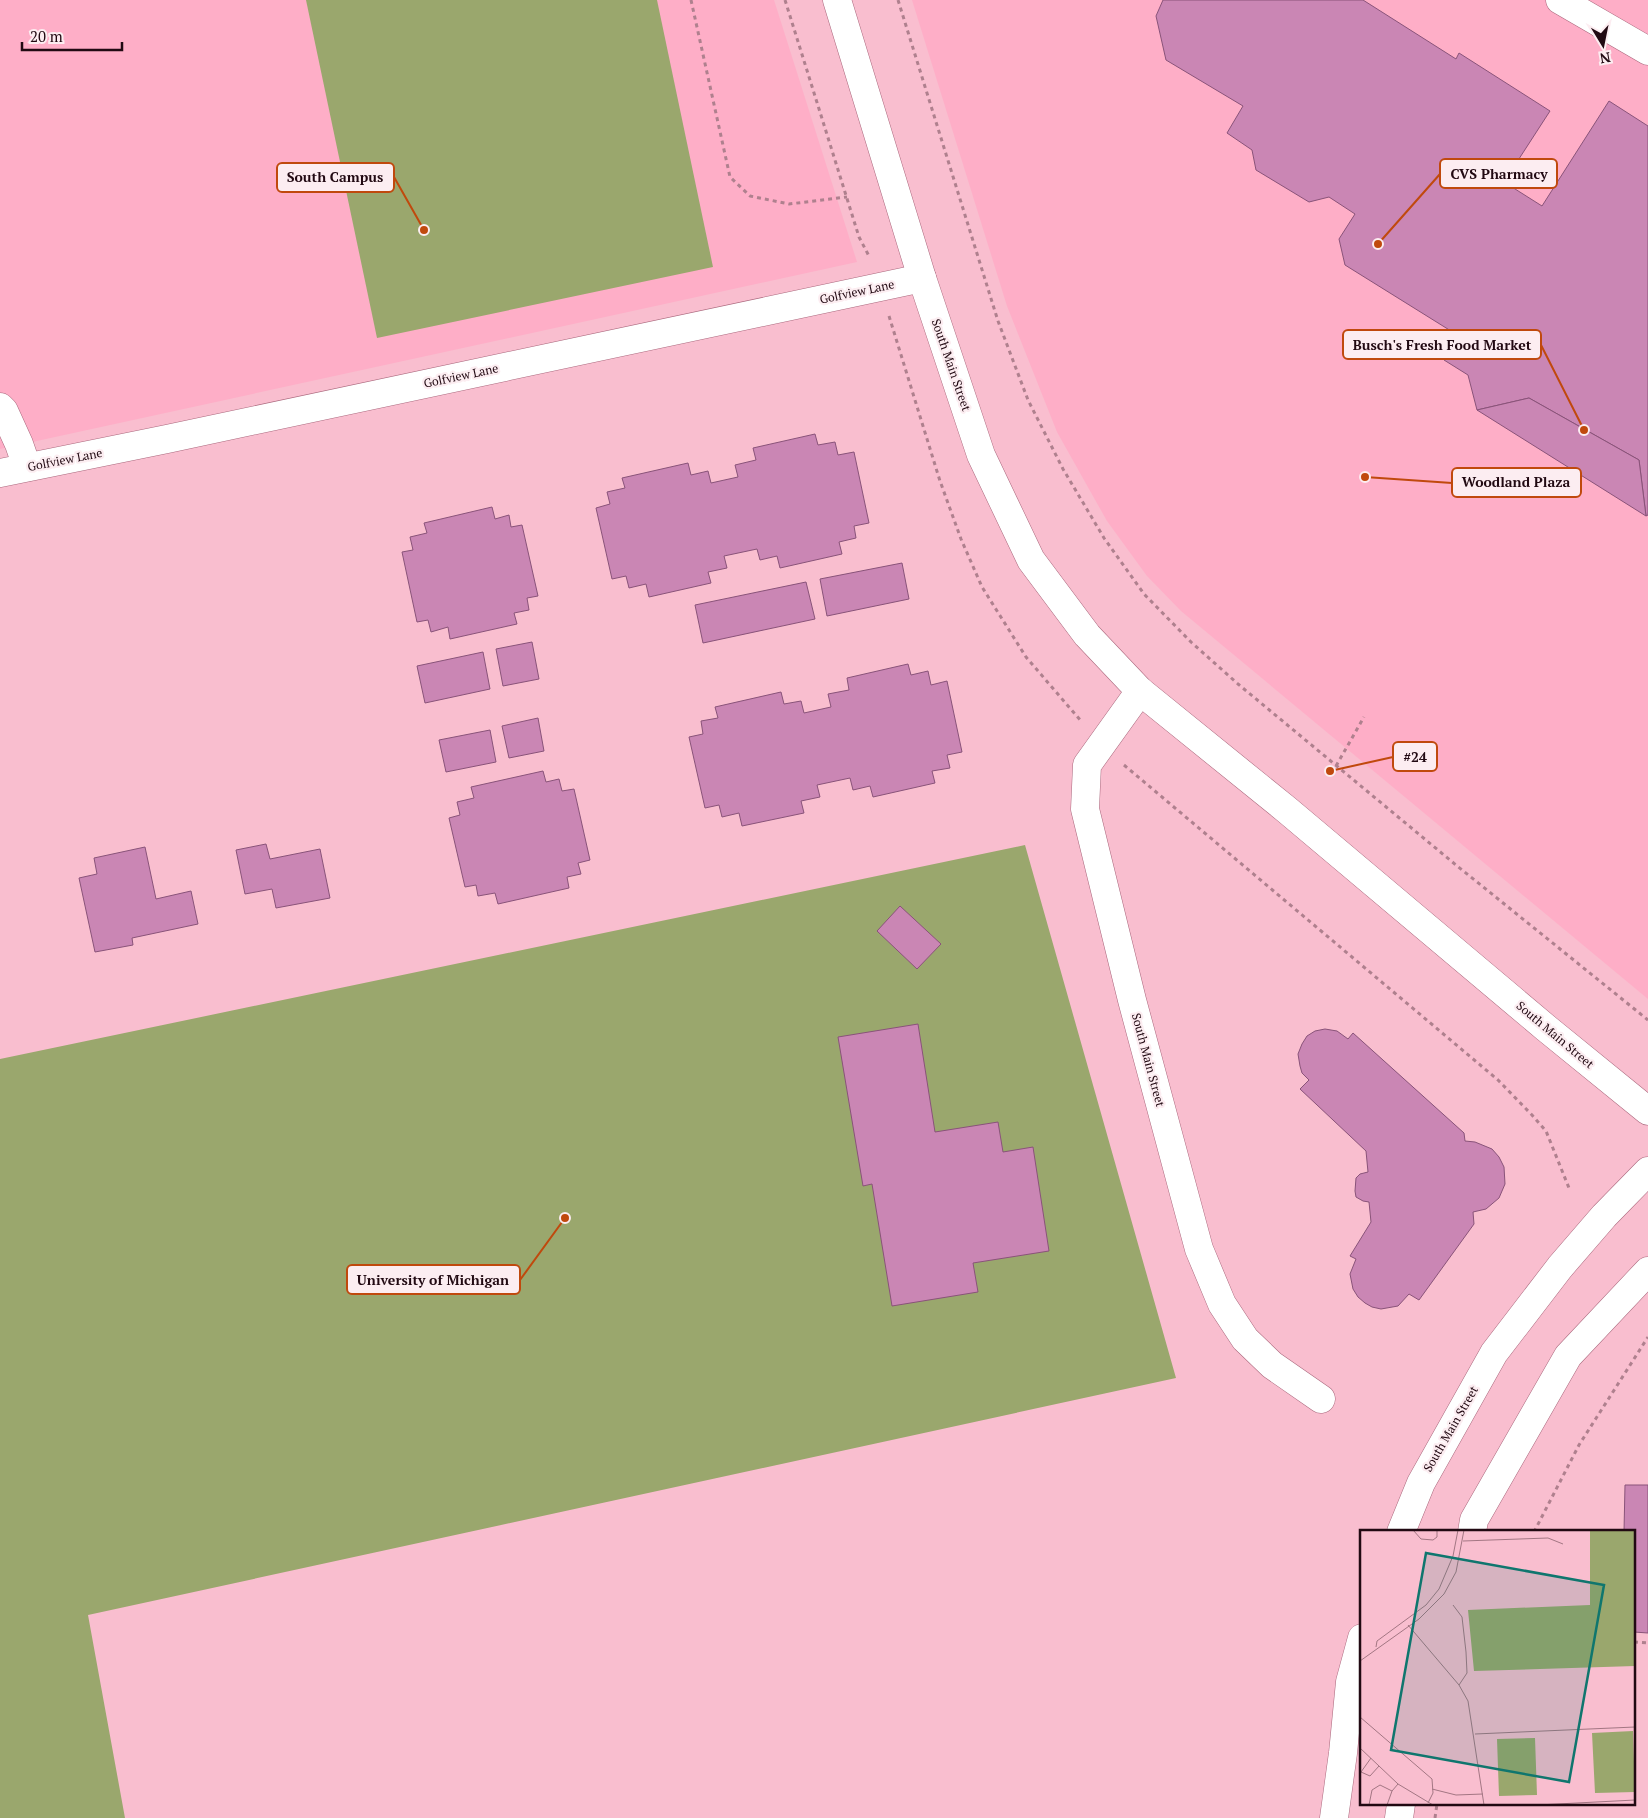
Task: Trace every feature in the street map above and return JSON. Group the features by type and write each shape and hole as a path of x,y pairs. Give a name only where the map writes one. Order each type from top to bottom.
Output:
{"street":[{"name":"South Main Street","path":"837,0 922,278 981,455 1031,560 1087,635 1140,691 1287,810 1648,1111"},
{"path":"1560,0 1648,51"},
{"name":"Golfview Lane","path":"0,473 922,278"},
{"path":"0,407 4,411 19,444 27,467"},
{"name":"South Main Street","path":"1140,691 1087,765 1085,809 1132,1000 1199,1249 1222,1304 1245,1339 1272,1365 1321,1399"},
{"name":"South Main Street","path":"1402,1530 1421,1483 1494,1353 1560,1267 1604,1216 1648,1171"},
{"path":"1472,1530 1474,1520 1568,1356 1648,1271"},
{"path":"1334,1818 1353,1727 1348,1699 1360,1657"}],"path":[{"path":"691,0 730,177 750,196 789,204 847,197"},
{"path":"898,0 998,321 1028,400 1063,469 1104,538 1144,594 1191,642 1336,766 1648,1020"},
{"path":"1336,766 1364,717"},
{"path":"1535,1530 1578,1445 1648,1337"}],"shaded area":[{"path":"0,0 774,0 857,262 0,449"},
{"path":"912,0 1648,0 1648,999 1181,611 1147,576 1107,521 1057,432 1007,306"}],"green space":[{"path":"306,0 657,0 713,267 377,338"},
{"path":"1025,845 1176,1378 88,1615 125,1818 0,1818 0,1059"}],"building":[{"path":"1163,0 1363,0 1456,59 1459,53 1550,111 1504,182 1542,206 1609,101 1648,126 1648,515 1646,516 1639,460 1529,398 1477,410 1468,375 1444,360 1459,336 1345,265 1339,239 1355,214 1329,197 1309,202 1256,170 1252,150 1227,133 1243,106 1166,60 1156,16"},
{"path":"1529,398 1639,460 1646,516 1477,410"},
{"path":"815,434 818,445 835,442 838,455 854,452 869,523 854,526 856,538 839,542 842,554 780,568 777,556 760,560 757,549 724,556 727,568 708,572 711,583 649,597 646,584 629,588 626,576 612,579 596,508 610,504 607,492 625,488 622,478 688,463 691,475 708,471 711,483 738,477 735,465 756,460 753,448"},
{"path":"492,507 495,519 509,515 511,527 522,525 538,596 527,598 529,610 514,613 517,624 450,639 448,627 431,632 428,620 417,622 402,552 413,550 410,537 427,533 424,523"},
{"path":"902,563 909,599 827,616 820,579"},
{"path":"806,582 815,619 703,643 695,605"},
{"path":"532,642 539,679 503,686 496,649"},
{"path":"483,652 490,689 425,703 417,666"},
{"path":"908,664 911,675 928,671 931,685 947,681 962,752 947,755 950,768 932,771 935,783 873,797 870,786 853,790 850,778 817,785 820,797 801,801 804,813 742,826 739,813 722,817 719,805 705,808 689,737 703,734 701,721 718,718 715,707 781,692 784,704 801,701 804,713 831,707 828,694 849,690 847,678"},
{"path":"538,718 544,751 509,758 502,726"},
{"path":"490,730 496,762 446,772 439,740"},
{"path":"543,771 546,782 559,779 562,791 574,789 590,860 578,863 581,874 567,877 569,888 498,904 495,893 478,896 476,885 465,887 449,818 460,815 457,802 474,798 471,787"},
{"path":"266,844 270,859 320,849 330,898 276,908 272,889 245,894 236,850"},
{"path":"145,847 156,899 191,891 198,924 132,938 133,945 95,952 79,878 97,874 94,858"},
{"path":"900,906 941,944 917,969 877,931"},
{"path":"918,1024 935,1132 998,1122 1003,1152 1033,1147 1049,1251 973,1263 978,1292 892,1306 872,1184 863,1186 838,1037"},
{"path":"1325,1029 1337,1031 1348,1039 1353,1033 1464,1133 1465,1141 1475,1142 1492,1149 1504,1167 1505,1184 1499,1198 1486,1209 1473,1212 1474,1224 1419,1300 1409,1294 1398,1306 1381,1309 1365,1303 1353,1289 1350,1274 1356,1259 1350,1256 1371,1222 1369,1202 1356,1197 1355,1191 1356,1178 1360,1174 1368,1172 1366,1151 1300,1089 1309,1080 1302,1073 1300,1066 1298,1054 1302,1044 1307,1036 1315,1031"},
{"path":"1625,1485 1648,1485 1648,1633 1636,1632 1636,1530 1624,1530"}],"place":[{"name":"South Campus","path":"424,230"},
{"name":"CVS Pharmacy","path":"1378,244"},
{"name":"Busch's Fresh Food Market","path":"1584,430"},
{"name":"Woodland Plaza","path":"1365,477"},
{"name":"#24","path":"1330,771"},
{"name":"University of Michigan","path":"565,1218"}]}
